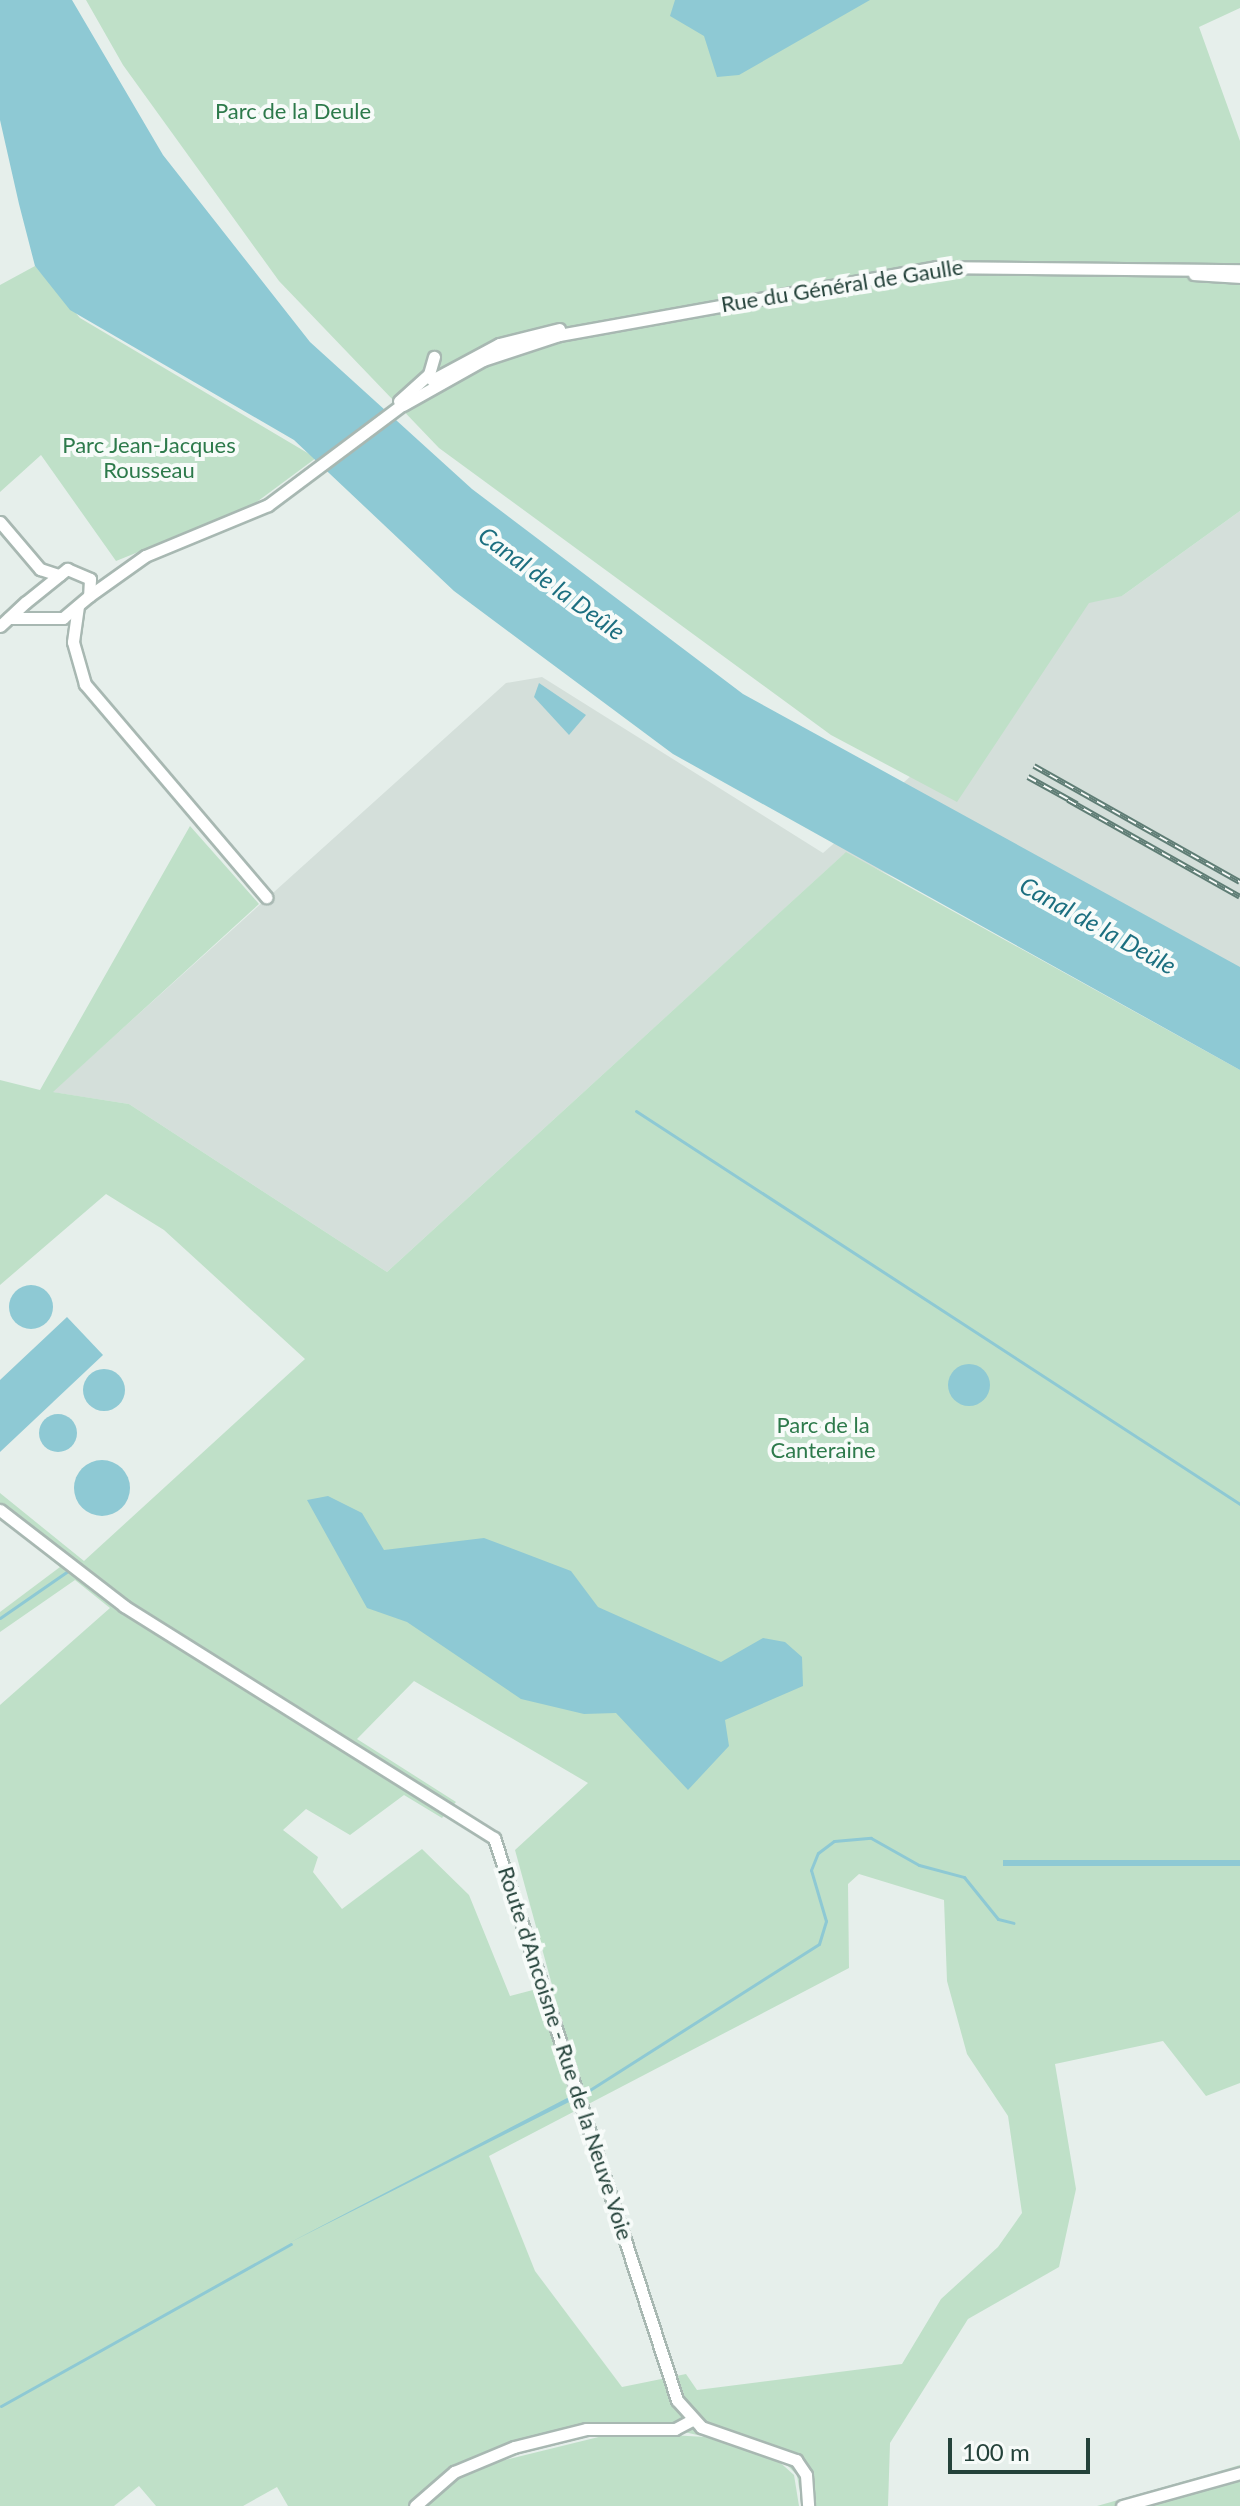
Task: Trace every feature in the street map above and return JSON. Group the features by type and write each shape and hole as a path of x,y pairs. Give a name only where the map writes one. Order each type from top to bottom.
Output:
{"street":[{"name":"Rue du Général de Gaulle","path":"401,403 451,367 499,344 970,263 1240,277"},
{"name":"Rue du Général de Gaulle","path":"1186,273 1240,270"},
{"path":"0,522 40,569 59,575 119,570 237,523 299,481 401,403 429,374 434,357"},
{"path":"269,497 299,481"},
{"path":"40,569 40,591 49,616 73,642"},
{"path":"5,622 49,616 78,606 119,570"},
{"path":"84,572 89,596"},
{"path":"5,622 59,575"},
{"path":"78,606 73,642 85,684 266,897"},
{"name":"Route d'Ancoisne - Rue de la Neuve Voie","path":"0,1510 124,1606 494,1838 674,2391 692,2420"},
{"path":"415,2506 454,2472 514,2447 586,2429 675,2429 692,2420 796,2460 806,2475 808,2506"},
{"path":"1122,2506 1240,2473"}],"shaded area":[{"path":"1240,511 1240,1037 844,854 387,1272 129,1104 52,1092 506,683 542,677 823,853 943,748 1057,574 1122,596"}],"green space":[{"name":"Parc de la Deule","path":"86,0 1240,0 1240,8 1199,27 1240,141 1240,511 1122,596 1089,603 957,802 831,735 439,448 279,281 123,65"},
{"name":"Parc Jean-Jacques Rousseau","path":"35,266 80,318 316,458 250,507 116,561 41,455 0,492 0,285"},
{"name":"Parc de la Canteraine","path":"190,826 259,904 53,1092 129,1104 387,1272 846,852 1240,1070 1240,2083 1206,2096 1163,2041 1055,2064 1076,2189 1059,2267 968,2319 890,2443 888,2506 802,2506 797,2475 775,2453 680,2431 578,2433 461,2471 419,2506 288,2506 277,2487 243,2506 156,2506 139,2486 114,2506 0,2506 0,1705 110,1608 75,1580 0,1632 0,1612 60,1567 0,1518 0,1493 84,1561 305,1359 164,1230 106,1194 0,1285 0,1080 40,1090","holes":["414,1681 588,1783 515,1850 552,1985 510,1996 469,1895 422,1849 342,1909 313,1872 318,1857 283,1830 306,1809 350,1835 404,1795 442,1818 456,1802 357,1739","859,1874 944,1900 947,1981 967,2054 1008,2116 1022,2213 998,2247 941,2299 902,2364 697,2390 686,2374 622,2387 535,2271 489,2156 849,1968 848,1884"]},
{"path":"619,2432 705,2437 775,2458 794,2475 799,2506 424,2506 454,2478 484,2465"},
{"path":"1240,2465 1240,2506 1097,2506 1213,2473"}],"water":[{"name":"Canal de la Deûle","path":"0,0 72,0 163,155 310,342 472,489 743,694 1240,967 1240,1070 673,754 454,591 294,440 70,310 35,266 0,120"},
{"path":"675,0 870,0 739,75 717,77 704,36 670,16"},
{"path":"539,683 586,715 569,735 534,697"},
{"path":"31,1285 47,1291 53,1307 47,1323 31,1329 15,1323 9,1307 15,1291"},
{"path":"67,1317 103,1355 0,1452 0,1380"},
{"path":"969,1364 984,1370 990,1385 984,1400 969,1406 954,1400 948,1385 954,1370"},
{"path":"104,1369 119,1375 125,1390 119,1405 104,1411 89,1405 83,1390 89,1375"},
{"path":"58,1414 72,1419 77,1433 72,1447 58,1452 44,1447 39,1433 44,1419"},
{"path":"102,1460 122,1468 130,1488 122,1508 102,1516 82,1508 74,1488 82,1468"},
{"path":"328,1496 362,1513 384,1550 484,1538 571,1571 598,1607 721,1662 763,1638 785,1642 802,1657 803,1686 725,1720 729,1746 688,1790 616,1713 584,1714 521,1699 407,1622 367,1608 307,1500"},
{"path":"1003,1860 1240,1860 1240,1866 1003,1866"},
{"path":"573,2092 575,2099 287,2244 569,2097"}],"waterway":[{"path":"636,1111 1240,1504"},
{"path":"0,1618 68,1571"},
{"path":"585,2093 819,1944 826,1921 811,1870 818,1853 834,1841 871,1838 919,1865 964,1877 998,1919 1014,1923"},
{"path":"1,2406 291,2244"}],"railway":[{"path":"1034,766 1240,882"},
{"path":"1028,777 1077,804"},
{"path":"1068,800 1240,897"}]}
